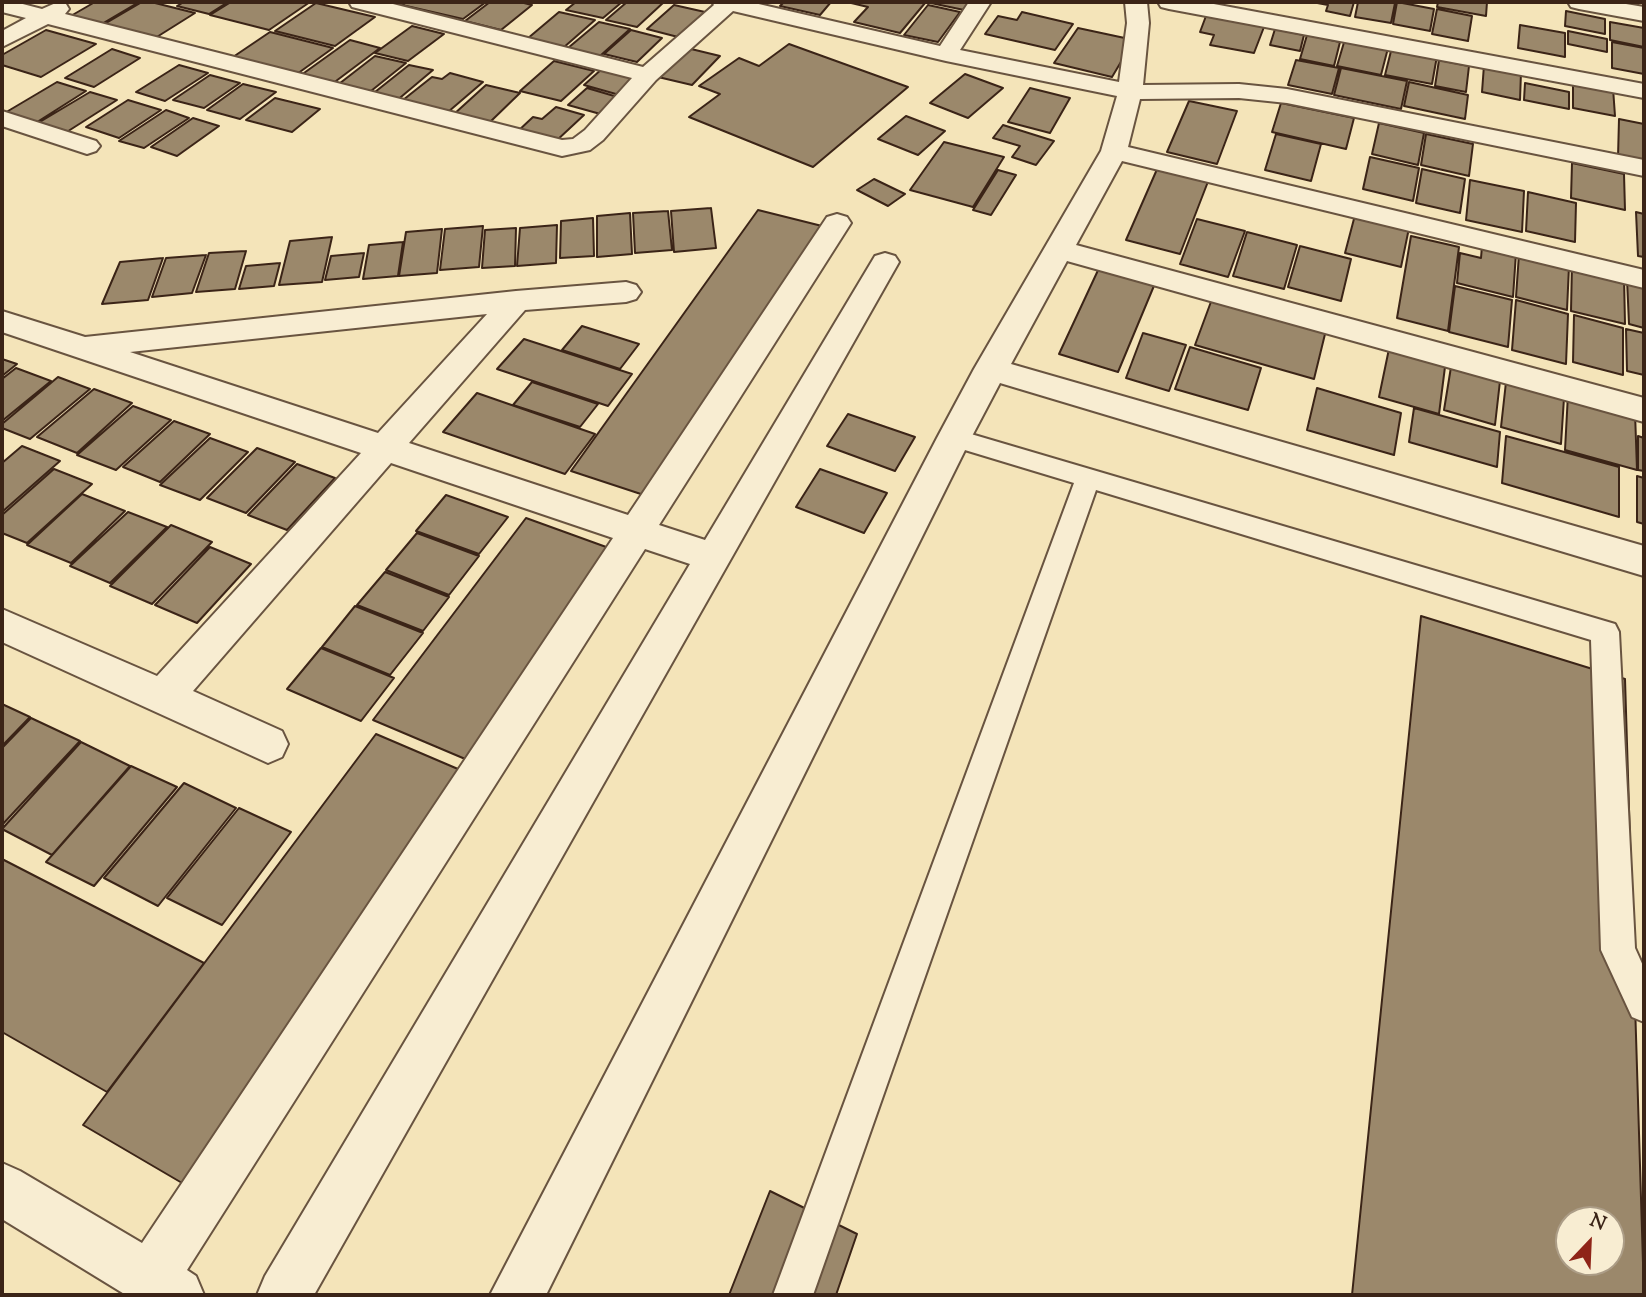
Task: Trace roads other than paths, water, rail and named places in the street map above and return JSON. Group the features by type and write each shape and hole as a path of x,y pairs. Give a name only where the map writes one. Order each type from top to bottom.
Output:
{"street":[{"path":"2,40 72,2"},
{"path":"360,2 648,75"},
{"path":"2,5 562,148 581,145 594,135 648,75 726,2 946,54 1130,92 1239,91 1287,96 1644,168"},
{"path":"946,54 980,2"},
{"path":"517,1295 990,369 1114,151 1130,92 1138,23 1136,2"},
{"path":"1169,2 1644,91"},
{"path":"1579,2 1644,13"},
{"path":"2,118 87,146"},
{"path":"1114,151 1644,279"},
{"path":"2,1189 164,1287 635,532 837,223"},
{"path":"1058,249 1644,410"},
{"path":"284,1295 885,262"},
{"path":"79,347 626,292"},
{"path":"163,697 516,301"},
{"path":"2,321 713,557"},
{"path":"990,369 1644,561"},
{"path":"2,625 268,744"}],"lane":[{"path":"954,438 1605,632 1618,950 1644,1005"},
{"path":"793,1295 1088,478"}]}
